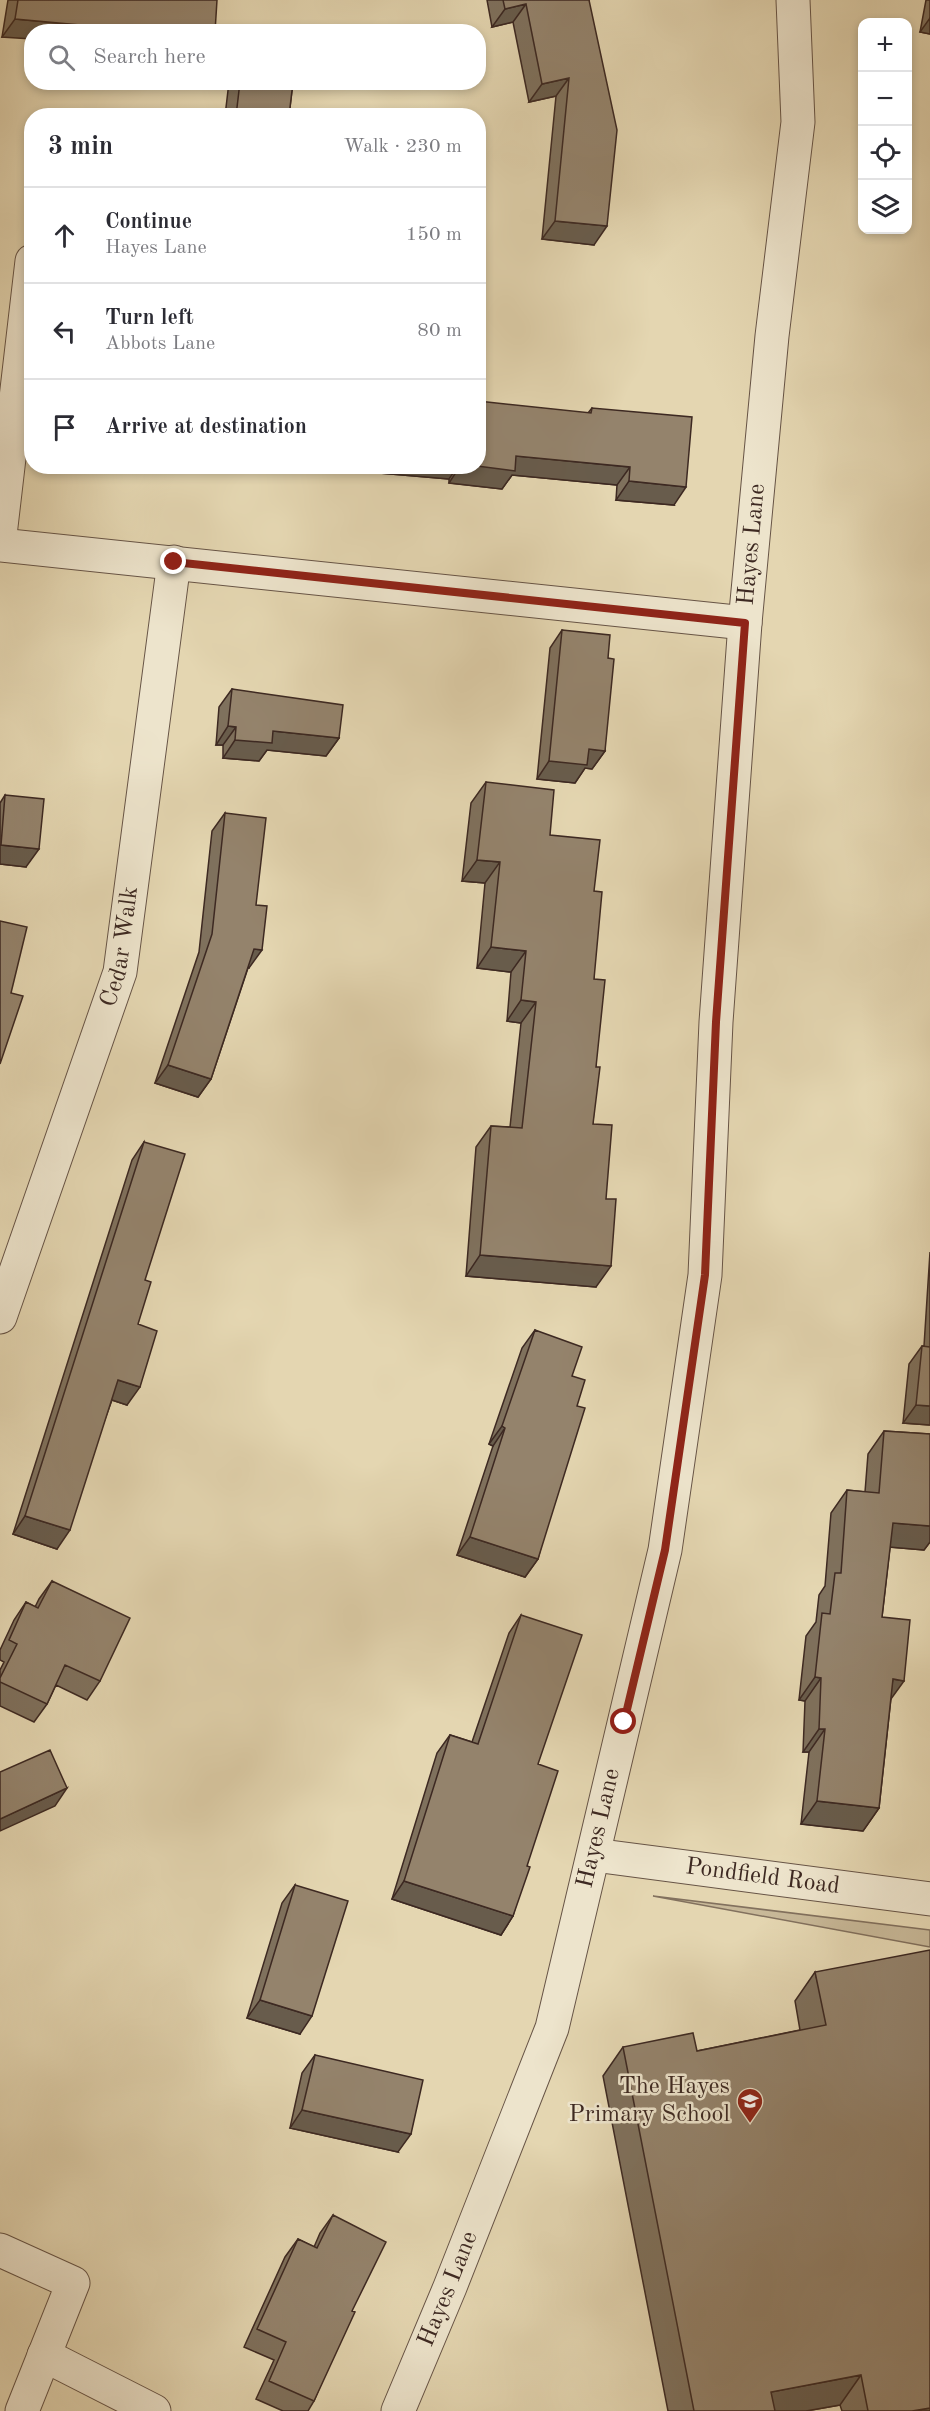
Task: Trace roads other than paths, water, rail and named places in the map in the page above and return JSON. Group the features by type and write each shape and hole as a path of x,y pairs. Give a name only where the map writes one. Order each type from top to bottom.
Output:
{"street":[{"name":"Hayes Lane","path":"398,2411 552,2028 665,1550 705,1275 716,1022 745,623 772,336 798,122 793,0"},
{"path":"0,535 24,330"},
{"path":"0,545 745,623"},
{"name":"Cedar Walk","path":"0,1317 120,972 174,562"},
{"name":"Pondfield Road","path":"594,1855 930,1899"},
{"path":"0,2250 73,2283 22,2411"},
{"path":"44,2355 154,2411"}],"place":[{"name":"The Hayes Primary School","path":"750,2124"}]}
